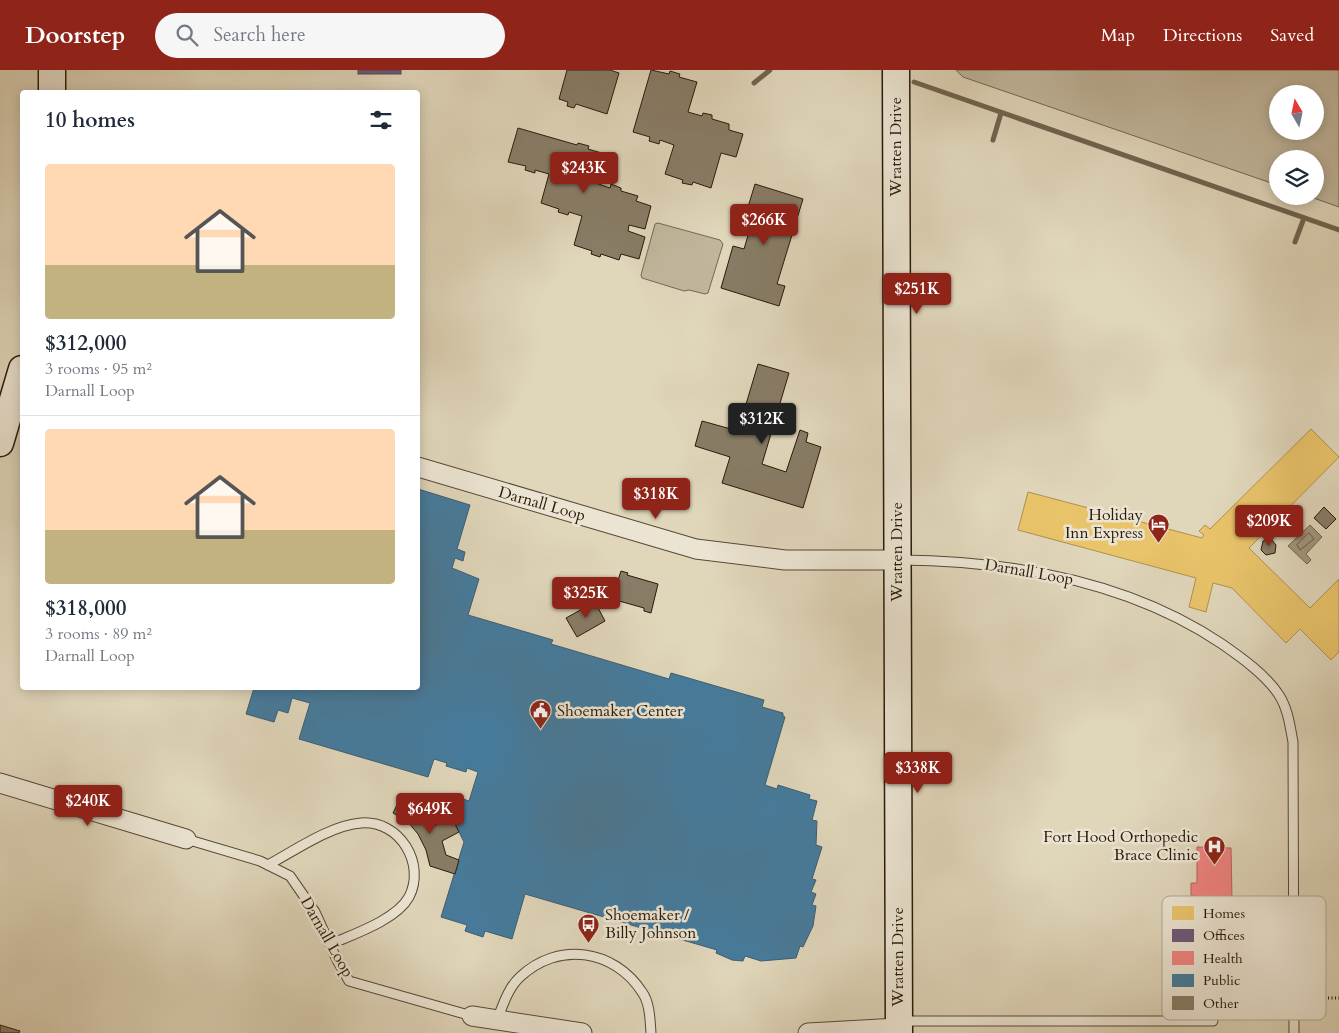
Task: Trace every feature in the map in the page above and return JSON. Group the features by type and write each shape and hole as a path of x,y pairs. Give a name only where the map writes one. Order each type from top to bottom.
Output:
{"street":[{"path":"52,70 52,90"},
{"name":"Wratten Drive","path":"896,70 898,1030"},
{"path":"0,443 20,376"},
{"name":"Darnall Loop","path":"420,468 696,549 785,560 897,560"},
{"name":"Darnall Loop","path":"0,783 186,839"},
{"name":"Darnall Loop","path":"472,1016 582,1033"},
{"path":"808,1033 898,1030"}],"lane":[{"name":"Darnall Loop","path":"897,560 964,562 1027,569 1070,578 1168,612 1195,626 1238,655 1279,695 1288,716 1293,742 1294,896"},
{"path":"268,865 314,839 342,827 362,822 379,824 395,834 407,845 414,863 413,882 408,898 397,911 373,926 331,944"},
{"name":"Darnall Loop","path":"186,839 268,865 290,876 315,912 349,981 472,1016"},
{"path":"497,1020 507,993 520,977 543,961 569,954 586,954 596,956 626,973 644,994 650,1018 651,1033"},
{"name":"Darnall Loop","path":"1294,1020 1294,1033"},
{"path":"898,1030 912,1021 1213,1021"}],"path":[{"path":"1326,998 1339,998"}],"shaded area":[{"path":"956,70 1339,70 1339,207 1324,202 1324,150 1269,150 1269,182 963,77"},
{"path":"658,223 720,240 723,244 708,293 684,291 642,278 641,275 655,224"}],"water":[{"path":"1310,525 1322,537 1306,554 1311,560 1307,564 1288,546"}],"building: Homes":[{"name":"Holiday Inn Express","path":"1311,429 1339,457 1249,548 1310,608 1339,579 1339,652 1331,660 1300,629 1286,643 1232,588 1213,583 1206,612 1189,607 1196,578 1018,530 1028,492 1202,538 1204,535 1199,531 1205,525 1210,529"}],"building: Offices":[{"path":"358,70 401,70 401,74 358,74"}],"building: Health":[{"name":"Fort Hood Orthopedic Brace Clinic","path":"1197,847 1231,848 1232,896 1191,896 1191,883 1197,883"}],"building: Public":[{"name":"Shoemaker Center","path":"420,490 470,505 457,549 465,552 463,561 455,558 452,568 479,579 468,615 553,640 551,644 669,679 671,673 764,700 762,707 783,713 785,717 765,785 777,789 778,785 810,795 809,799 817,801 812,820 817,821 816,845 822,847 812,879 816,880 811,892 816,894 812,905 816,906 813,926 803,947 800,946 796,958 761,961 745,956 743,961 732,960 716,953 717,950 525,894 512,939 485,931 483,937 465,931 467,925 441,917 464,842 452,818 463,812 456,809 460,798 469,801 478,772 467,768 466,772 446,766 447,763 434,759 428,777 299,739 310,703 292,698 288,713 278,710 274,722 246,714 253,690 420,690"}],"building: Other":[{"path":"567,70 610,70 619,73 607,114 576,104 574,108 567,106 568,102 559,99"},
{"path":"651,70 669,74 670,71 680,74 679,77 697,82 688,112 702,116 703,113 712,115 712,119 729,124 729,130 743,134 736,157 721,153 711,188 693,182 692,185 682,183 683,180 665,174 674,145 660,140 659,144 649,141 650,137 633,132"},
{"path":"518,128 577,145 578,143 589,146 588,149 605,154 596,183 610,188 611,184 621,188 621,191 638,196 636,201 651,206 645,229 629,225 628,231 645,237 639,259 621,254 619,260 601,254 600,257 591,254 592,251 574,245 582,216 569,212 568,215 558,212 559,209 541,203 549,174 535,170 535,173 525,170 526,166 508,162"},
{"path":"755,184 803,199 777,284 785,286 779,306 721,288 733,246 744,249 752,222 744,220"},
{"path":"758,364 789,373 762,464 786,472 800,430 808,433 806,442 821,447 803,508 722,483 730,457 695,446 702,421 738,431"},
{"path":"1324,507 1336,519 1326,529 1314,518"},
{"path":"1271,539 1276,545 1275,553 1266,555 1261,550 1263,541"},
{"path":"621,571 628,573 627,575 658,584 651,613 644,611 644,608 612,599"},
{"path":"595,602 605,621 577,637 566,618"},
{"path":"401,797 426,815 434,826 452,818 459,832 442,841 446,855 459,860 455,874 430,866 426,850 418,834 408,822 393,813"},
{"path":"0,1025 20,1031 19,1033 0,1033"}],"waterway":[{"path":"754,83 770,70"},
{"path":"914,82 1339,230"},
{"path":"993,140 1001,113"},
{"path":"1295,242 1304,218"}],"place":[{"name":"Holiday Inn Express","path":"1159,543"},
{"name":"Shoemaker Center","path":"541,730"},
{"name":"Fort Hood Orthopedic Brace Clinic","path":"1214,865"},
{"name":"Shoemaker / Billy Johnson","path":"589,943"}]}
